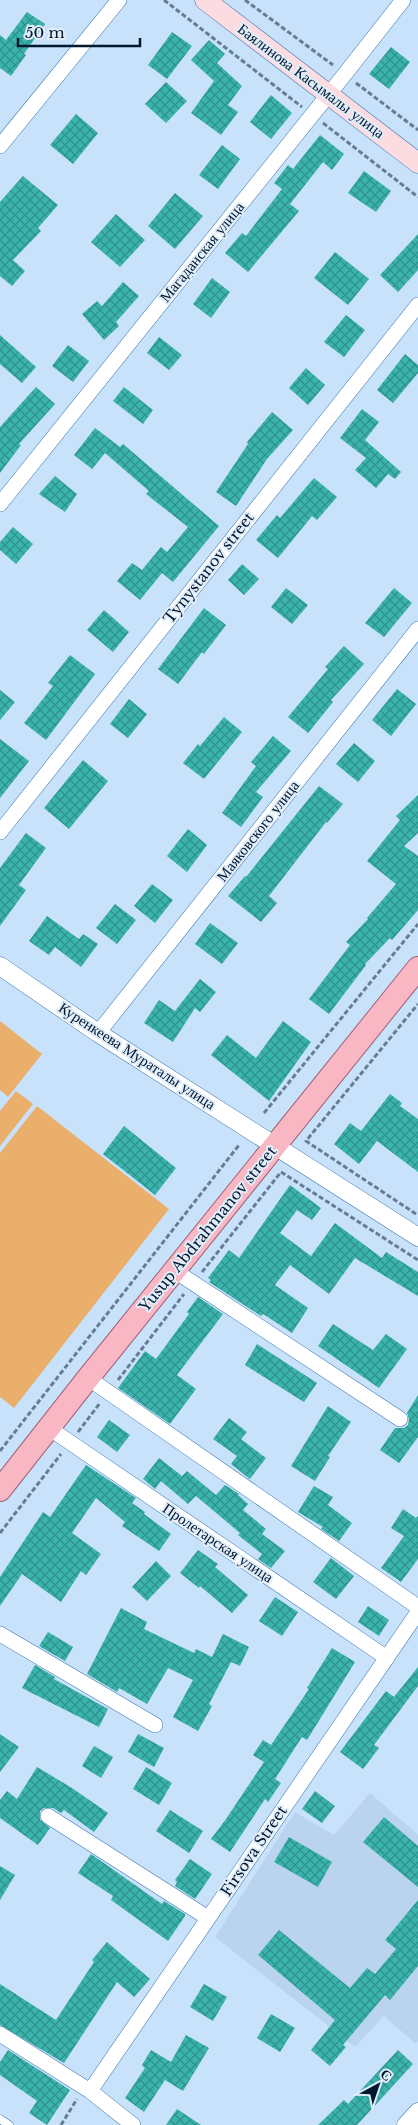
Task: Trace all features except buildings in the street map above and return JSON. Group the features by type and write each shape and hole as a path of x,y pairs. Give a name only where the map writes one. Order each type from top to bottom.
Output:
{"main road":[{"name":"Баялинова Касымалы улица","path":"204,0 418,163"},
{"name":"Yusup Abdrahmanov street","path":"0,1490 88,1378 184,1277 275,1145 418,968"}],"street":[{"path":"0,146 119,0"},
{"name":"Магаданская улица","path":"0,504 329,95 403,0"},
{"name":"Tynystanov street","path":"0,832 418,305"},
{"name":"Маяковского улица","path":"98,1033 418,629"},
{"name":"Куренкеева Мураталы улица","path":"0,966 98,1033 418,1237"},
{"path":"184,1277 400,1418"},
{"path":"88,1378 418,1607"},
{"name":"Пролетарская улица","path":"49,1428 387,1658"},
{"name":"Firsova Street","path":"87,2089 208,1918 418,1612"},
{"path":"0,1634 156,1725"},
{"path":"48,1816 208,1918"},
{"path":"0,2034 87,2089 133,2125"},
{"path":"406,2125 418,2112"}],"lane":[{"path":"0,2119 9,2125"}],"path":[{"path":"164,0 418,197"},
{"path":"264,1113 418,924"},
{"path":"418,1004 306,1141 418,1215"},
{"path":"0,1451 240,1145"},
{"path":"0,1533 108,1392 184,1277 281,1172 418,1260"},
{"path":"61,2125 87,2089"}],"shaded area":[{"path":"0,1021 42,1054 8,1097 0,1090"},
{"path":"16,1091 33,1104 0,1146 0,1111"},
{"path":"37,1106 169,1209 14,1408 0,1397 0,1153"},
{"path":"370,1793 418,1835 418,2041 416,2044 384,2016 355,2047 215,1937 295,1812 334,1835"}]}
